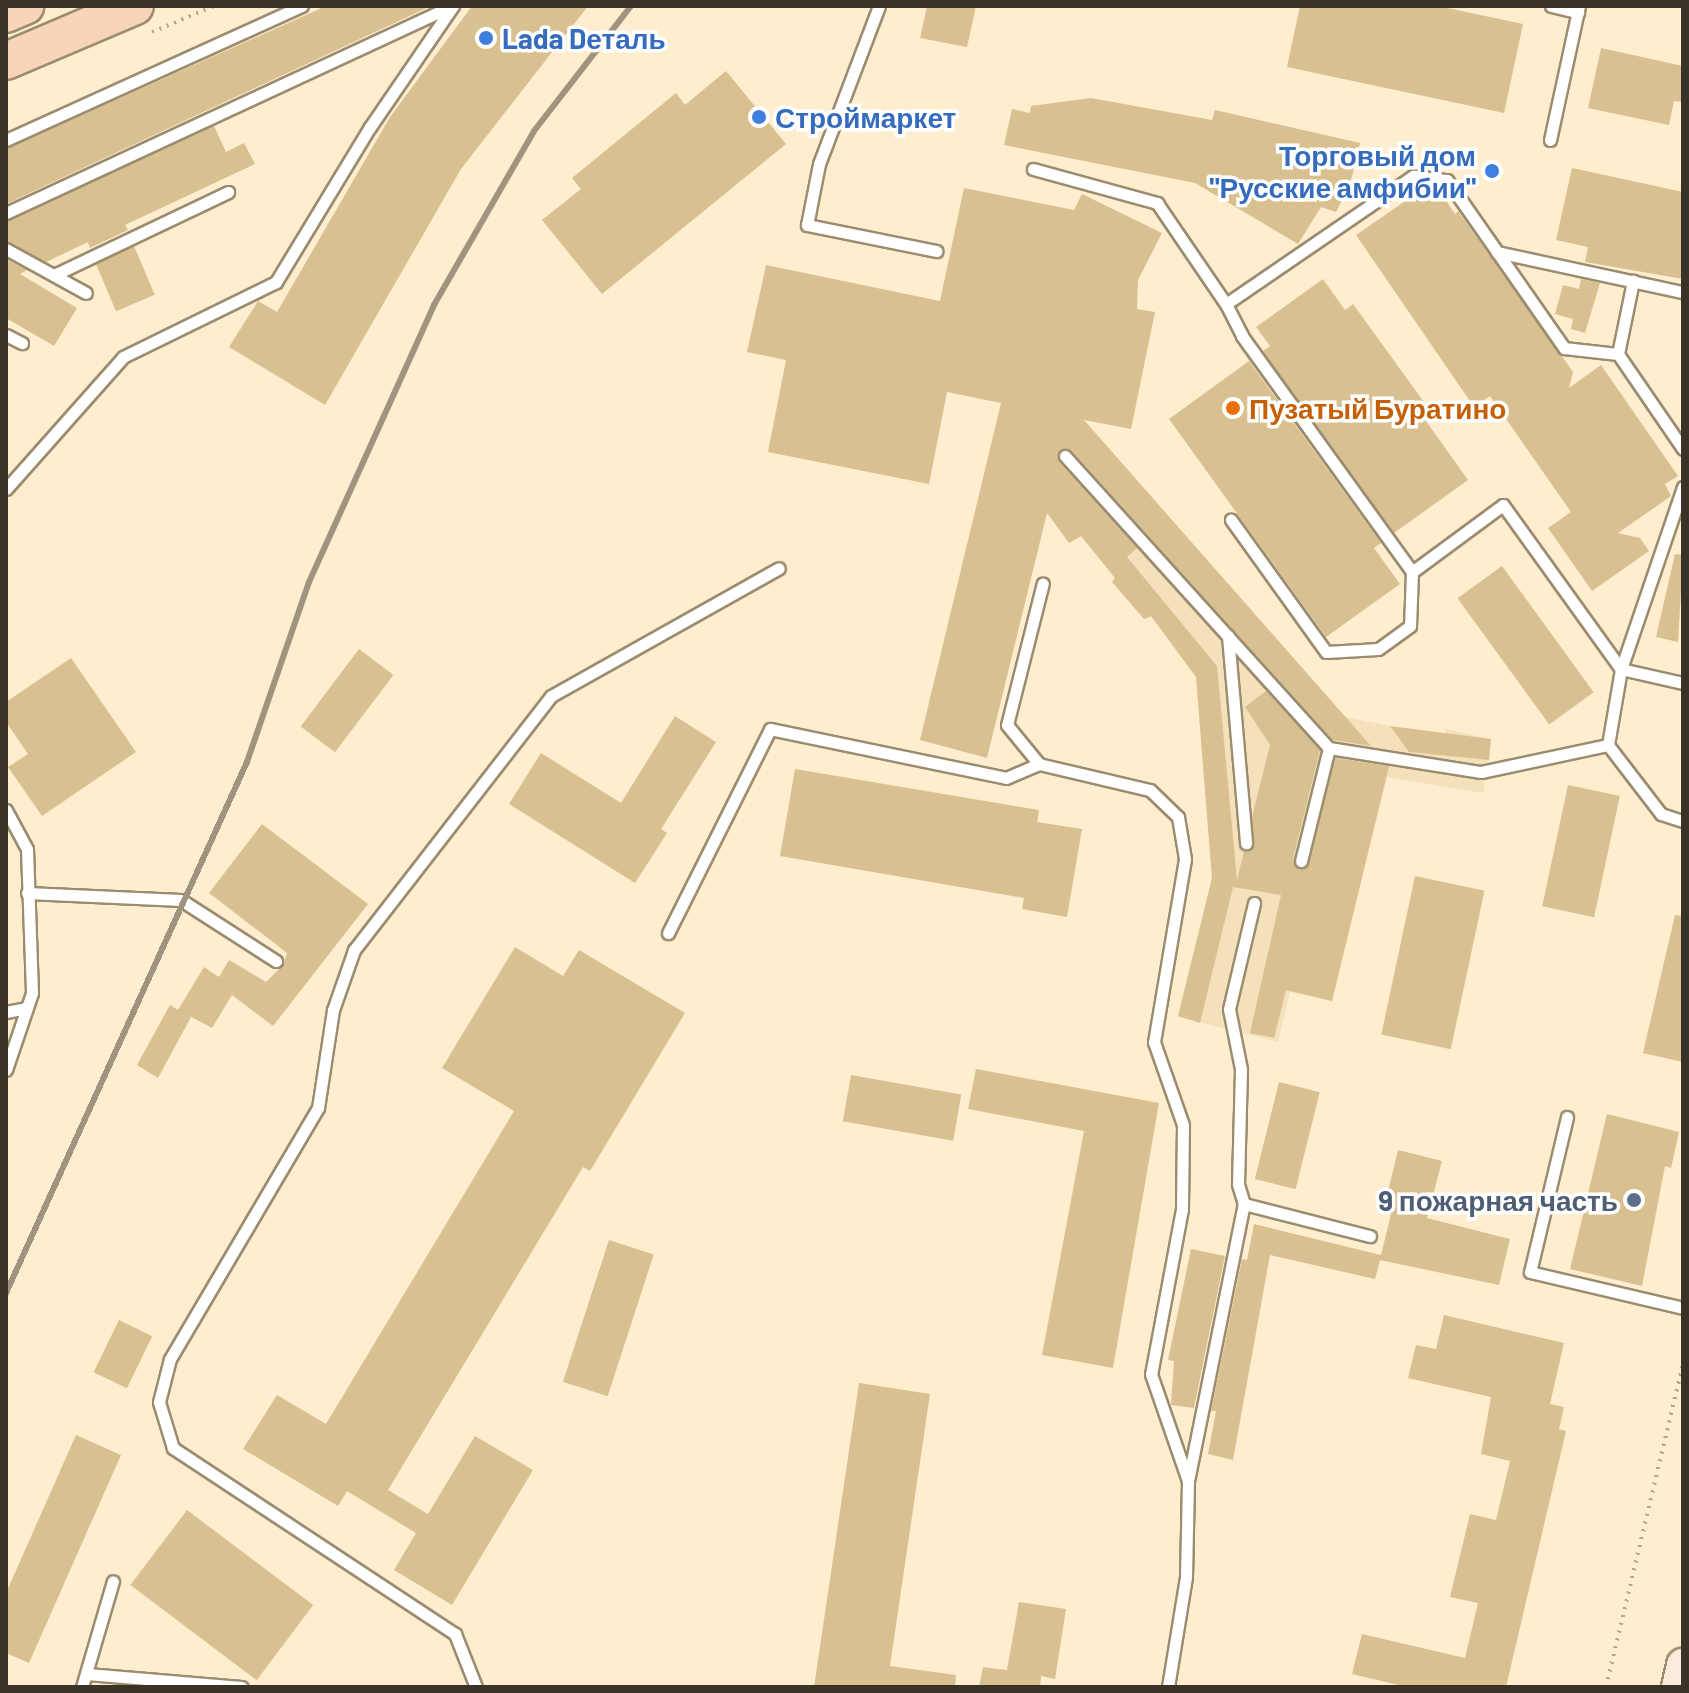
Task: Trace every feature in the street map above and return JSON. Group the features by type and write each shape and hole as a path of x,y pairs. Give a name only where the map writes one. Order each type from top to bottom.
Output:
{"main road":[{"path":"6,14 25,6"},
{"path":"6,61 135,6"},
{"path":"1678,1687 1683,1665"}],"lane":[{"path":"6,140 302,6"},
{"path":"6,213 452,6"},
{"path":"6,489 123,357 276,282 370,127 452,6"},
{"path":"879,6 819,164 807,225 936,251"},
{"path":"1550,140 1579,9 1551,6"},
{"path":"1033,169 1157,203 1226,304 1242,336 1412,572 1410,626 1378,649 1326,652 1231,520"},
{"path":"1226,304 1413,176 1447,180 1564,348 1618,354"},
{"path":"54,275 228,192"},
{"path":"6,249 86,293"},
{"path":"1497,252 1682,292"},
{"path":"1633,281 1618,354 1683,449"},
{"path":"6,335 22,343"},
{"path":"1065,456 1329,748 1481,772 1608,745"},
{"path":"1683,487 1621,669 1608,745 1661,814 1683,821"},
{"path":"1412,572 1503,505 1621,669 1683,683"},
{"path":"476,1687 455,1634 173,1448 159,1402 170,1359 318,1108 333,1010 364,938 551,696 779,568"},
{"path":"1039,764 1007,725 1043,583"},
{"path":"1228,636 1246,843"},
{"path":"668,933 770,729 1006,778 1039,764 1150,790 1178,817 1185,859 1154,1042 1183,1125 1182,1209 1151,1374 1188,1481"},
{"path":"1301,861 1329,748"},
{"path":"6,810 27,849 32,993 6,1070"},
{"path":"27,893 181,900 276,961"},
{"path":"1168,1687 1186,1577 1188,1481 1244,1204 1238,1184 1241,1069 1229,1009 1254,903"},
{"path":"6,1012 27,1008"},
{"path":"1567,1117 1530,1272 1683,1308"},
{"path":"1244,1204 1370,1236"},
{"path":"82,1687 113,1581"},
{"path":"87,1674 241,1687"}],"path":[{"path":"1606,1687 1683,1363"}],"shaded area":[{"path":"1010,405 1101,440 1340,716 1444,736 1446,729 1491,739 1483,793 1387,777 1332,1001 1290,992 1278,1042 1178,1017 1212,878 1196,677 1152,617 1144,619 1112,582 1115,578 1081,536 1069,543 1059,529 1062,523"}],"building":[{"path":"326,6 431,6 6,204 6,149"},
{"path":"472,6 588,6 461,169 325,405 229,347 258,301 277,312 390,117"},
{"path":"927,6 976,6 967,47 920,38"},
{"path":"1300,6 1438,6 1523,24 1504,113 1287,67"},
{"path":"1601,48 1683,66 1683,102 1674,101 1669,125 1588,108"},
{"path":"726,71 786,144 602,294 542,220 581,189 572,178 676,93 685,105"},
{"path":"1091,98 1212,120 1215,110 1360,143 1350,185 1336,212 1321,207 1298,244 1195,183 1004,145 1012,109 1030,113 1031,106"},
{"path":"214,126 226,152 244,143 255,164 125,225 128,230 90,248 88,242 46,262 6,241 6,221"},
{"path":"1572,168 1683,192 1683,279 1585,262 1588,247 1556,240"},
{"path":"1427,186 1437,187 1455,214 1458,211 1562,356 1573,372 1569,388 1601,365 1678,476 1665,484 1671,496 1618,533 1640,538 1649,551 1592,591 1548,528 1571,512 1490,396 1474,407 1356,235"},
{"path":"964,188 1074,210 1082,194 1162,233 1138,280 1137,309 1155,312 1131,429 1084,420 1371,746 1333,740 1071,450 1059,450 1059,462 1137,548 1127,557 1217,666 1237,880 1244,851 1254,846 1252,817 1270,745 1245,707 1266,691 1320,750 1293,859 1298,869 1309,863 1335,758 1389,766 1332,1001 1286,990 1274,1038 1250,1033 1281,895 1233,887 1200,1023 1178,1016 1212,878 1196,677 1151,616 1144,619 1112,582 1115,578 1081,536 1069,543 1047,513 987,758 920,740 1001,403 947,392 929,484 768,452 786,360 747,352 766,265 940,301"},
{"path":"134,246 155,295 116,311 95,262"},
{"path":"6,259 27,270 20,274 77,308 54,346 6,318"},
{"path":"1323,279 1345,310 1353,304 1429,409 1421,414 1468,480 1394,533 1263,351 1270,346 1256,327"},
{"path":"1581,279 1600,283 1585,333 1571,329 1573,319 1555,314 1563,285 1579,289"},
{"path":"1249,361 1381,543 1374,548 1400,584 1326,637 1169,419"},
{"path":"1675,554 1683,555 1678,642 1656,637"},
{"path":"1502,566 1594,692 1549,725 1458,598"},
{"path":"359,649 393,675 335,752 301,726"},
{"path":"71,658 136,752 42,816 8,767 28,754 6,722 6,702"},
{"path":"675,716 716,742 661,829 667,833 635,883 509,804 541,753 621,803"},
{"path":"1390,726 1491,739 1489,760 1409,752"},
{"path":"795,769 1039,810 1037,822 1082,829 1067,917 1022,909 1024,898 780,856"},
{"path":"1568,785 1620,796 1594,917 1542,906"},
{"path":"262,824 368,904 273,1026 232,995 212,1028 184,1013 191,1017 158,1078 137,1065 170,1005 178,1010 204,967 219,977 229,960 266,982 283,965 287,953 209,893"},
{"path":"1415,876 1484,891 1451,1049 1381,1034"},
{"path":"1675,915 1683,916 1683,1062 1643,1053"},
{"path":"515,947 563,976 579,950 685,1013 590,1171 583,1167 388,1490 428,1514 475,1436 533,1470 452,1605 394,1570 416,1533 347,1491 338,1506 243,1449 277,1395 326,1424 514,1111 442,1068"},
{"path":"976,1069 1159,1103 1113,1368 1042,1355 1084,1131 968,1109"},
{"path":"851,1075 961,1094 953,1141 843,1121"},
{"path":"1279,1082 1320,1092 1296,1189 1255,1179"},
{"path":"1607,1114 1679,1132 1671,1168 1665,1166 1642,1286 1570,1269"},
{"path":"1398,1150 1442,1161 1427,1218 1510,1239 1499,1285 1380,1260 1375,1279 1270,1255 1233,1460 1208,1454 1216,1411 1211,1411 1242,1259 1247,1260 1254,1224 1381,1255 1392,1210 1384,1208"},
{"path":"609,1240 654,1255 608,1396 563,1382"},
{"path":"1191,1249 1225,1256 1194,1408 1171,1405 1174,1361 1168,1360"},
{"path":"1444,1315 1564,1343 1550,1404 1564,1407 1559,1429 1566,1431 1506,1687 1407,1687 1352,1674 1362,1634 1465,1658 1478,1603 1450,1597 1470,1514 1496,1520 1510,1461 1481,1454 1491,1397 1408,1378 1416,1345 1436,1349"},
{"path":"119,1320 152,1336 127,1388 94,1372"},
{"path":"859,1383 930,1394 890,1666 956,1675 955,1687 814,1687"},
{"path":"76,1435 121,1455 29,1663 6,1653 6,1593"},
{"path":"187,1510 313,1605 257,1680 130,1585"},
{"path":"1019,1602 1066,1609 1055,1679 1041,1676 1040,1687 979,1687 983,1667 1013,1671 1007,1670"}],"railway":[{"path":"6,1293 247,762 309,582 434,305 534,131 631,6"}],"place":[{"name":"Lada Dеталь","path":"486,38"},
{"name":"Строймаркет","path":"759,117"},
{"name":"Торговый дом \"Русские амфибии\"","path":"1492,171"},
{"name":"Пузатый Буратино","path":"1233,408"},
{"name":"9 пожарная часть","path":"1634,1200"}]}
